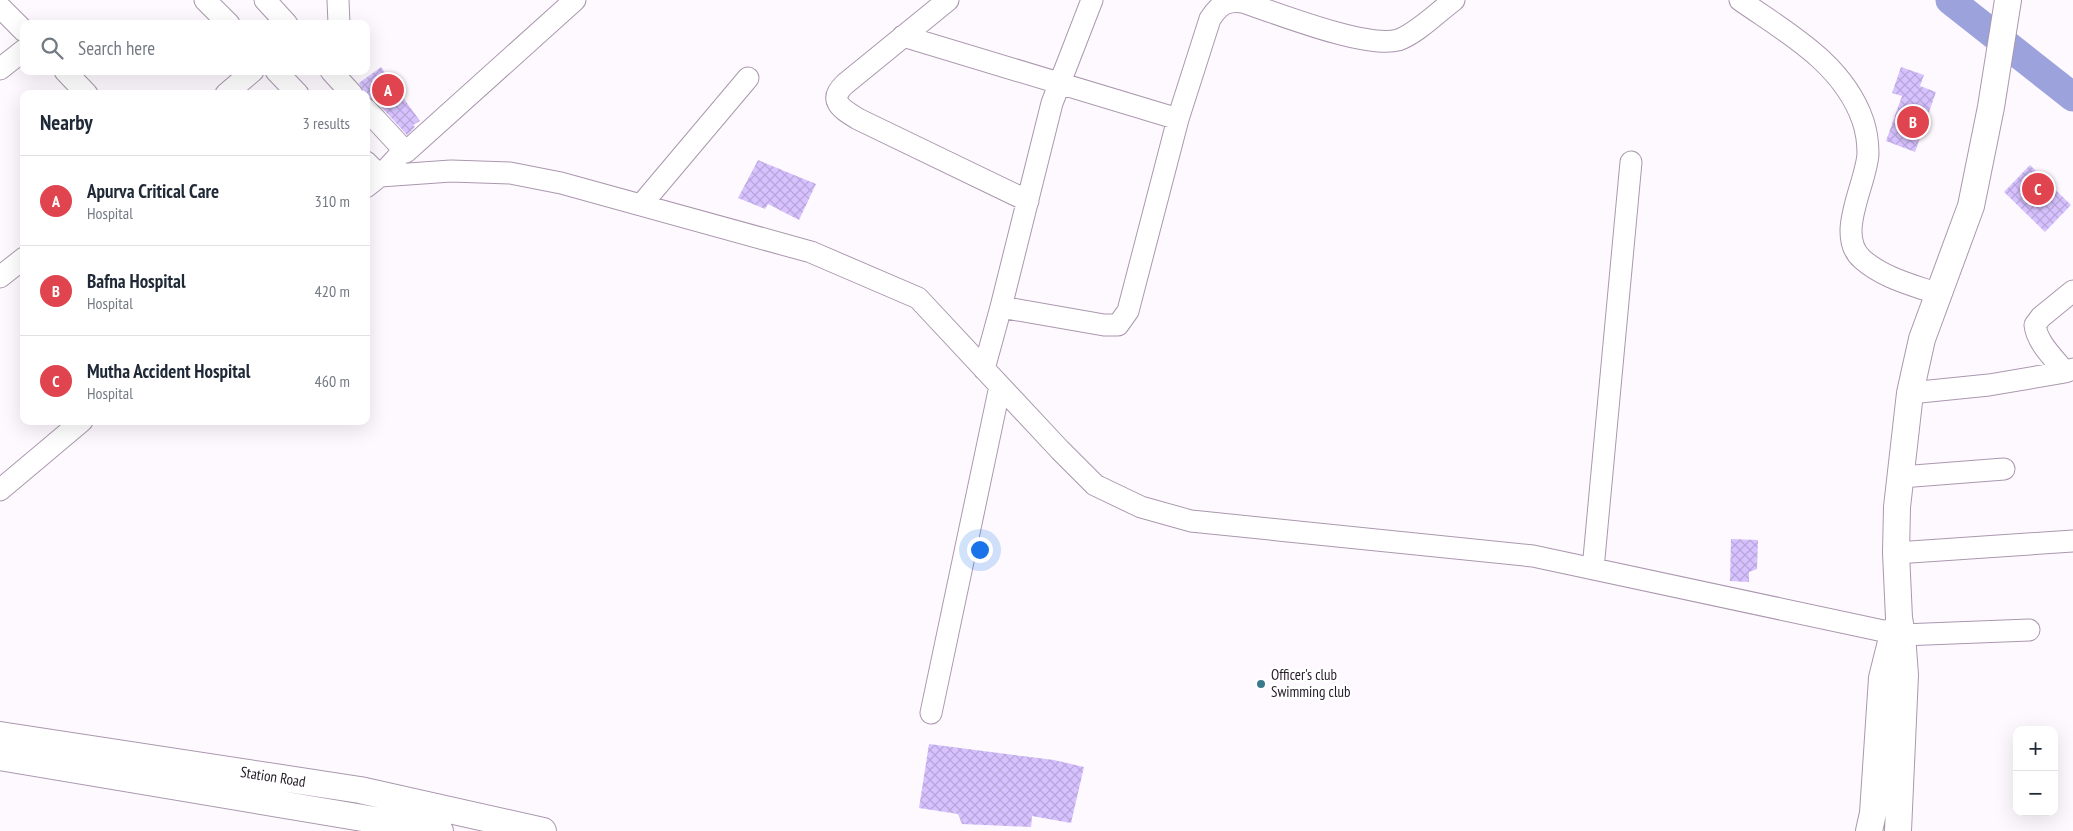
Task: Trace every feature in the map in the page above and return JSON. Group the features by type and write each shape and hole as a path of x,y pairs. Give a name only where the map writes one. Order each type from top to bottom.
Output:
{"main road":[{"path":"1898,831 1905,675 1898,629 1896,553 1900,477 1910,393 1922,340 1971,206 1991,107 2008,1"},
{"path":"1869,831 1873,813 1882,678 1898,629"},
{"name":"Station Road","path":"0,735 360,790 543,831"},
{"name":"Station Road","path":"0,757 440,831"}],"street":[{"path":"205,0 225,20"},
{"path":"265,0 283,20"},
{"path":"338,0 339,20"},
{"path":"371,175 404,150 406,152 575,0"},
{"path":"948,0 837,91 836,98 840,106 858,119 1028,201"},
{"path":"984,369 1052,103 1092,0"},
{"path":"1001,307 1104,325 1118,324 1124,319 1128,311 1178,119 1210,19 1216,9 1223,3 1232,0 1243,2 1323,29 1376,41 1389,42 1410,34 1454,0"},
{"path":"1740,0 1818,55 1840,78 1854,100 1863,122 1868,154 1851,234 1853,250 1880,272 1938,294"},
{"path":"0,7 20,26"},
{"path":"904,36 1178,119"},
{"path":"0,69 20,53"},
{"path":"69,75 83,90"},
{"path":"231,90 249,75"},
{"path":"280,75 294,90"},
{"path":"641,205 748,78"},
{"path":"370,113 404,150"},
{"path":"1593,569 1631,162"},
{"path":"371,175 451,171 510,173 561,182 811,252 918,298 1095,485 1141,507 1191,521 1533,556 1898,629 2030,630"},
{"path":"0,277 20,261"},
{"path":"2069,370 2040,342 2035,325 2041,317 2073,291"},
{"path":"1910,393 1989,385 2069,370"},
{"path":"931,713 1000,386"},
{"path":"0,490 77,425"},
{"path":"1900,477 2004,469"},
{"path":"1896,553 2073,540"}],"building":[{"path":"381,67 420,121 413,125 415,127 407,135 375,100 370,98 370,90 362,90 359,83"},
{"path":"1901,67 1924,75 1920,86 1936,92 1915,152 1886,141 1902,96 1892,93"},
{"path":"758,160 816,184 799,220 768,204 765,209 738,198"},
{"path":"2030,165 2071,205 2045,232 2004,192"},
{"path":"1731,539 1758,540 1757,569 1749,572 1749,582 1730,581"},
{"path":"929,744 1054,760 1084,767 1071,823 1032,816 1031,827 962,824 958,814 919,808"}],"waterway":[{"path":"1950,0 2073,97"}],"place":[{"name":"Apurva Critical Care","path":"388,90"},
{"name":"Bafna Hospital","path":"1913,122"},
{"name":"Mutha Accident Hospital","path":"2038,189"},
{"name":"Officer's club Swimming club","path":"1261,684"}]}
